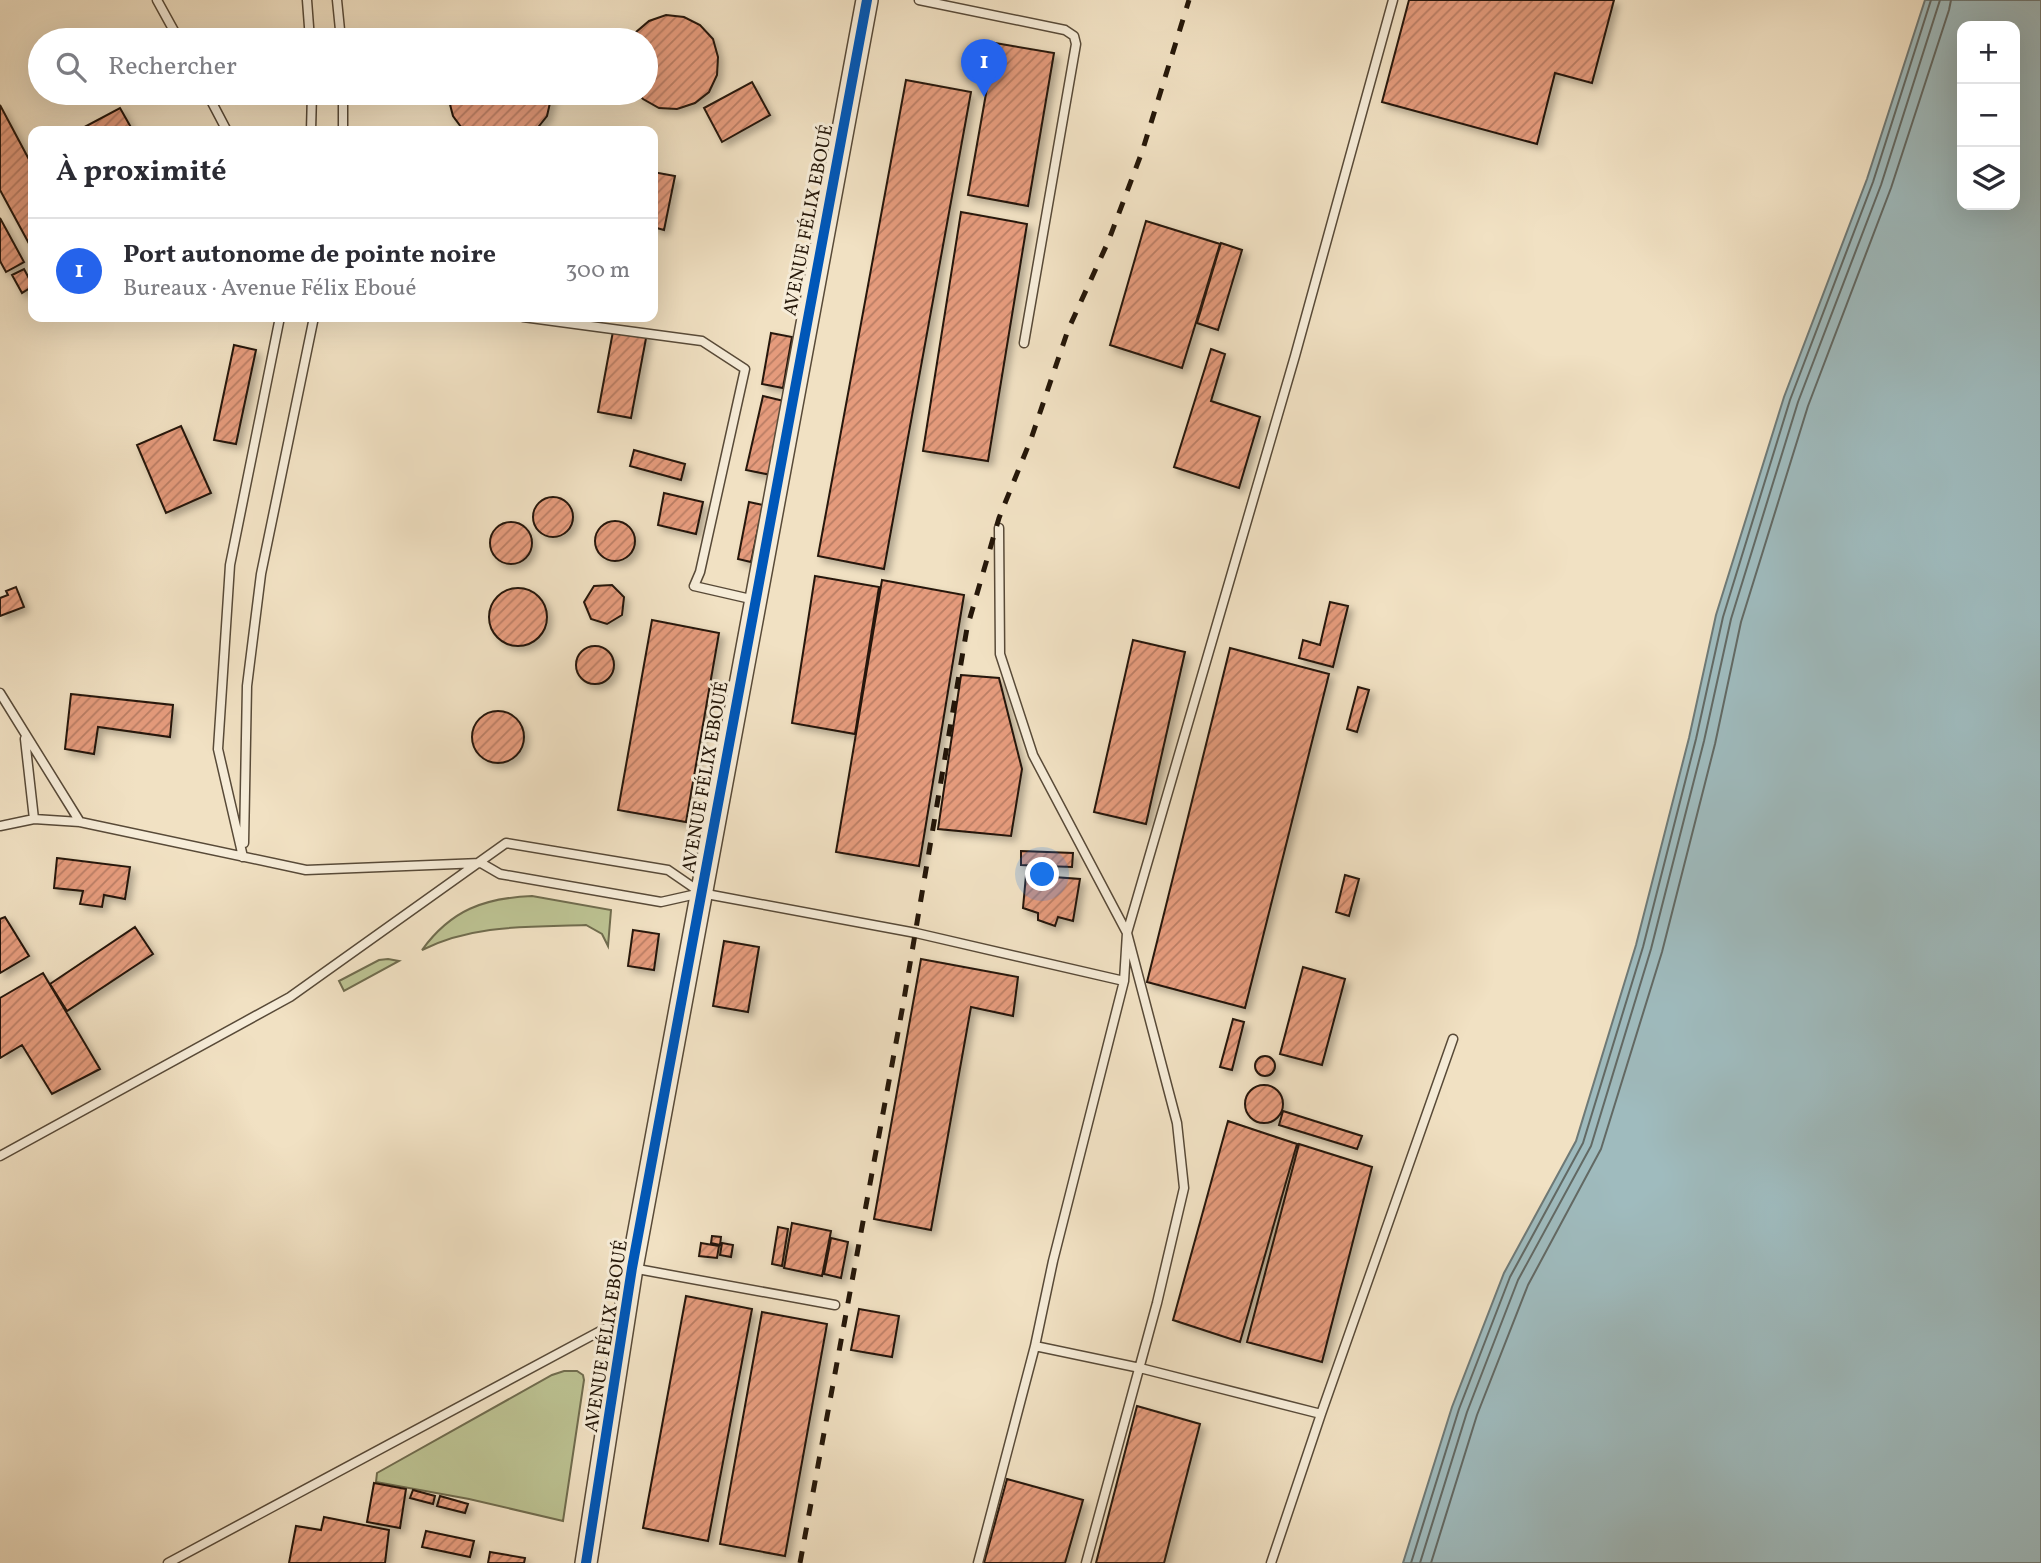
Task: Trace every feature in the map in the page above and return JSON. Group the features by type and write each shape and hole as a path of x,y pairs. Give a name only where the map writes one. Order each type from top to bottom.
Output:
{"street":[{"name":"AVENUE FÉLIX EBOUÉ","path":"586,1563 632,1268 867,0"}],"lane":[{"path":"158,0 173,28"},
{"path":"307,0 309,28"},
{"path":"337,0 340,28"},
{"path":"919,0 1065,30 1074,36 1076,44 1024,343"},
{"path":"978,1563 1035,1346 1053,1261 1124,981 1127,933 1295,356 1393,0"},
{"path":"213,105 224,126"},
{"path":"311,126 312,105"},
{"path":"343,105 343,126"},
{"path":"243,857 218,750 230,565 280,322"},
{"path":"243,857 247,686 261,574 313,322"},
{"path":"560,322 702,341 745,369 700,572 694,586 755,600"},
{"path":"999,528 1000,654 1033,755 1127,933 1178,1123 1184,1188 1140,1368 1086,1563"},
{"path":"0,693 80,822"},
{"path":"25,736 34,819"},
{"path":"0,826 34,819 80,822 306,870 481,863 500,874 661,902 701,893 916,933 1124,981"},
{"path":"0,1156 290,998 506,843 668,870 701,893"},
{"path":"1272,1563 1321,1414 1453,1039"},
{"path":"632,1268 835,1305"},
{"path":"169,1563 625,1318"},
{"path":"1035,1346 1140,1368 1321,1414"}],"green space":[{"path":"532,896 611,910 608,946 602,934 586,925 482,931 461,935 422,950 445,925 470,909 484,903"},
{"path":"379,960 399,961 344,991 339,981"},
{"path":"577,1371 583,1375 584,1380 563,1521 469,1499 376,1482 377,1473 552,1375"}],"water":[{"path":"1925,0 2041,0 2041,1563 1403,1563 1452,1407 1504,1273 1576,1141 1636,945 1689,738 1716,615 1784,397 1867,179"}],"building":[{"path":"1409,0 1614,0 1592,83 1555,73 1537,144 1382,102"},
{"path":"666,15 684,17 700,25 713,39 718,57 717,75 709,92 695,103 677,109 654,105 658,105 658,28 641,28 649,21"},
{"path":"995,43 1054,53 1028,206 968,195"},
{"path":"906,80 971,92 884,569 818,556"},
{"path":"752,82 770,115 722,142 704,108"},
{"path":"0,105 28,158 28,242 0,190"},
{"path":"450,105 550,105 547,116 539,126 460,126 453,116"},
{"path":"120,108 130,126 86,126"},
{"path":"658,173 675,176 664,230 658,228"},
{"path":"961,212 1027,224 988,461 923,451"},
{"path":"0,218 24,262 6,272 0,261"},
{"path":"1146,221 1220,244 1182,368 1110,345"},
{"path":"1221,243 1242,250 1218,330 1197,323"},
{"path":"24,269 28,277 28,289 22,293 12,275"},
{"path":"614,326 647,333 631,418 598,412"},
{"path":"771,333 792,337 783,388 762,384"},
{"path":"234,345 256,350 236,444 214,440"},
{"path":"1211,349 1225,354 1211,401 1260,417 1239,488 1174,467"},
{"path":"763,396 788,402 771,475 746,470"},
{"path":"181,426 211,493 166,513 137,445"},
{"path":"634,450 685,464 681,480 630,466"},
{"path":"664,493 703,502 696,534 658,525"},
{"path":"553,497 561,498 567,503 572,509 572,525 567,531 561,536 553,537 545,536 539,531 534,525 533,517 534,509 539,503 545,498"},
{"path":"749,502 763,505 751,562 738,559"},
{"path":"615,521 623,522 629,527 634,533 634,549 629,555 623,560 615,561 607,560 601,555 596,549 595,541 596,533 601,527 607,522"},
{"path":"511,522 526,528 532,543 526,558 511,564 496,558 490,543 496,528"},
{"path":"815,576 879,587 855,734 792,723"},
{"path":"882,580 964,595 919,866 836,852"},
{"path":"612,585 624,597 622,615 607,624 591,619 584,602 594,586"},
{"path":"16,587 24,607 0,616 0,598 8,595 6,591"},
{"path":"512,588 524,588 539,596 547,611 547,623 539,638 524,646 512,646 497,638 489,623 489,611 497,596"},
{"path":"1330,602 1348,606 1333,667 1299,658 1303,640 1320,645"},
{"path":"652,620 719,633 686,822 618,810"},
{"path":"1133,640 1185,652 1146,824 1094,812"},
{"path":"595,646 609,651 614,665 609,679 595,684 581,679 576,665 581,651"},
{"path":"1230,648 1329,674 1245,1008 1147,982"},
{"path":"961,675 999,678 1022,769 1011,836 938,829"},
{"path":"1358,687 1369,690 1357,732 1347,729"},
{"path":"71,694 173,705 170,737 98,727 94,754 65,749"},
{"path":"498,711 508,713 516,719 522,727 522,747 516,755 508,761 498,763 488,761 480,755 474,747 472,737 474,727 480,719 488,713"},
{"path":"1021,851 1073,853 1072,867 1021,865"},
{"path":"57,858 130,867 125,899 104,895 102,907 80,904 83,891 54,888"},
{"path":"1026,875 1080,879 1073,921 1058,917 1055,926 1038,920 1038,913 1023,908"},
{"path":"1345,875 1359,879 1349,916 1336,912"},
{"path":"5,917 29,956 0,973 0,919"},
{"path":"135,927 153,954 67,1011 50,984"},
{"path":"633,930 659,934 654,970 628,966"},
{"path":"724,941 759,947 748,1012 713,1006"},
{"path":"921,959 1018,977 1013,1016 971,1007 931,1230 874,1219"},
{"path":"1303,967 1345,979 1322,1065 1280,1054"},
{"path":"43,973 100,1069 52,1094 22,1045 0,1058 0,998"},
{"path":"1233,1019 1244,1022 1232,1070 1220,1067"},
{"path":"1265,1056 1272,1059 1275,1066 1272,1073 1265,1076 1258,1073 1255,1066 1258,1059"},
{"path":"1264,1085 1277,1091 1283,1104 1277,1117 1264,1123 1251,1117 1245,1104 1251,1091"},
{"path":"1283,1111 1362,1136 1357,1149 1279,1125"},
{"path":"1228,1121 1297,1144 1240,1342 1173,1320"},
{"path":"1299,1144 1372,1167 1322,1362 1247,1342"},
{"path":"792,1223 831,1231 822,1276 784,1268"},
{"path":"778,1227 788,1229 782,1266 772,1264"},
{"path":"712,1236 721,1237 720,1245 711,1243"},
{"path":"831,1238 848,1242 841,1278 824,1274"},
{"path":"701,1243 719,1246 717,1258 699,1256"},
{"path":"722,1243 733,1245 731,1257 720,1255"},
{"path":"686,1296 752,1309 708,1541 643,1528"},
{"path":"859,1309 899,1316 892,1357 851,1350"},
{"path":"762,1312 827,1324 785,1556 720,1544"},
{"path":"1137,1406 1200,1424 1164,1563 1096,1563"},
{"path":"1007,1479 1083,1500 1065,1563 984,1563"},
{"path":"374,1483 406,1489 400,1528 367,1522"},
{"path":"413,1490 435,1496 433,1504 410,1498"},
{"path":"440,1496 468,1504 465,1513 437,1506"},
{"path":"324,1517 389,1530 385,1563 289,1563 296,1526 321,1530"},
{"path":"426,1531 474,1541 470,1557 422,1547"},
{"path":"490,1552 525,1558 524,1563 488,1563"}],"railway":[{"path":"800,1563 903,1005 967,628 999,518 1031,439 1068,330 1108,242 1142,152 1189,0"}],"cycle path":[{"path":"586,1563 632,1268 867,0"}],"place":[{"name":"Port autonome de pointe noire","path":"984,97"}]}
